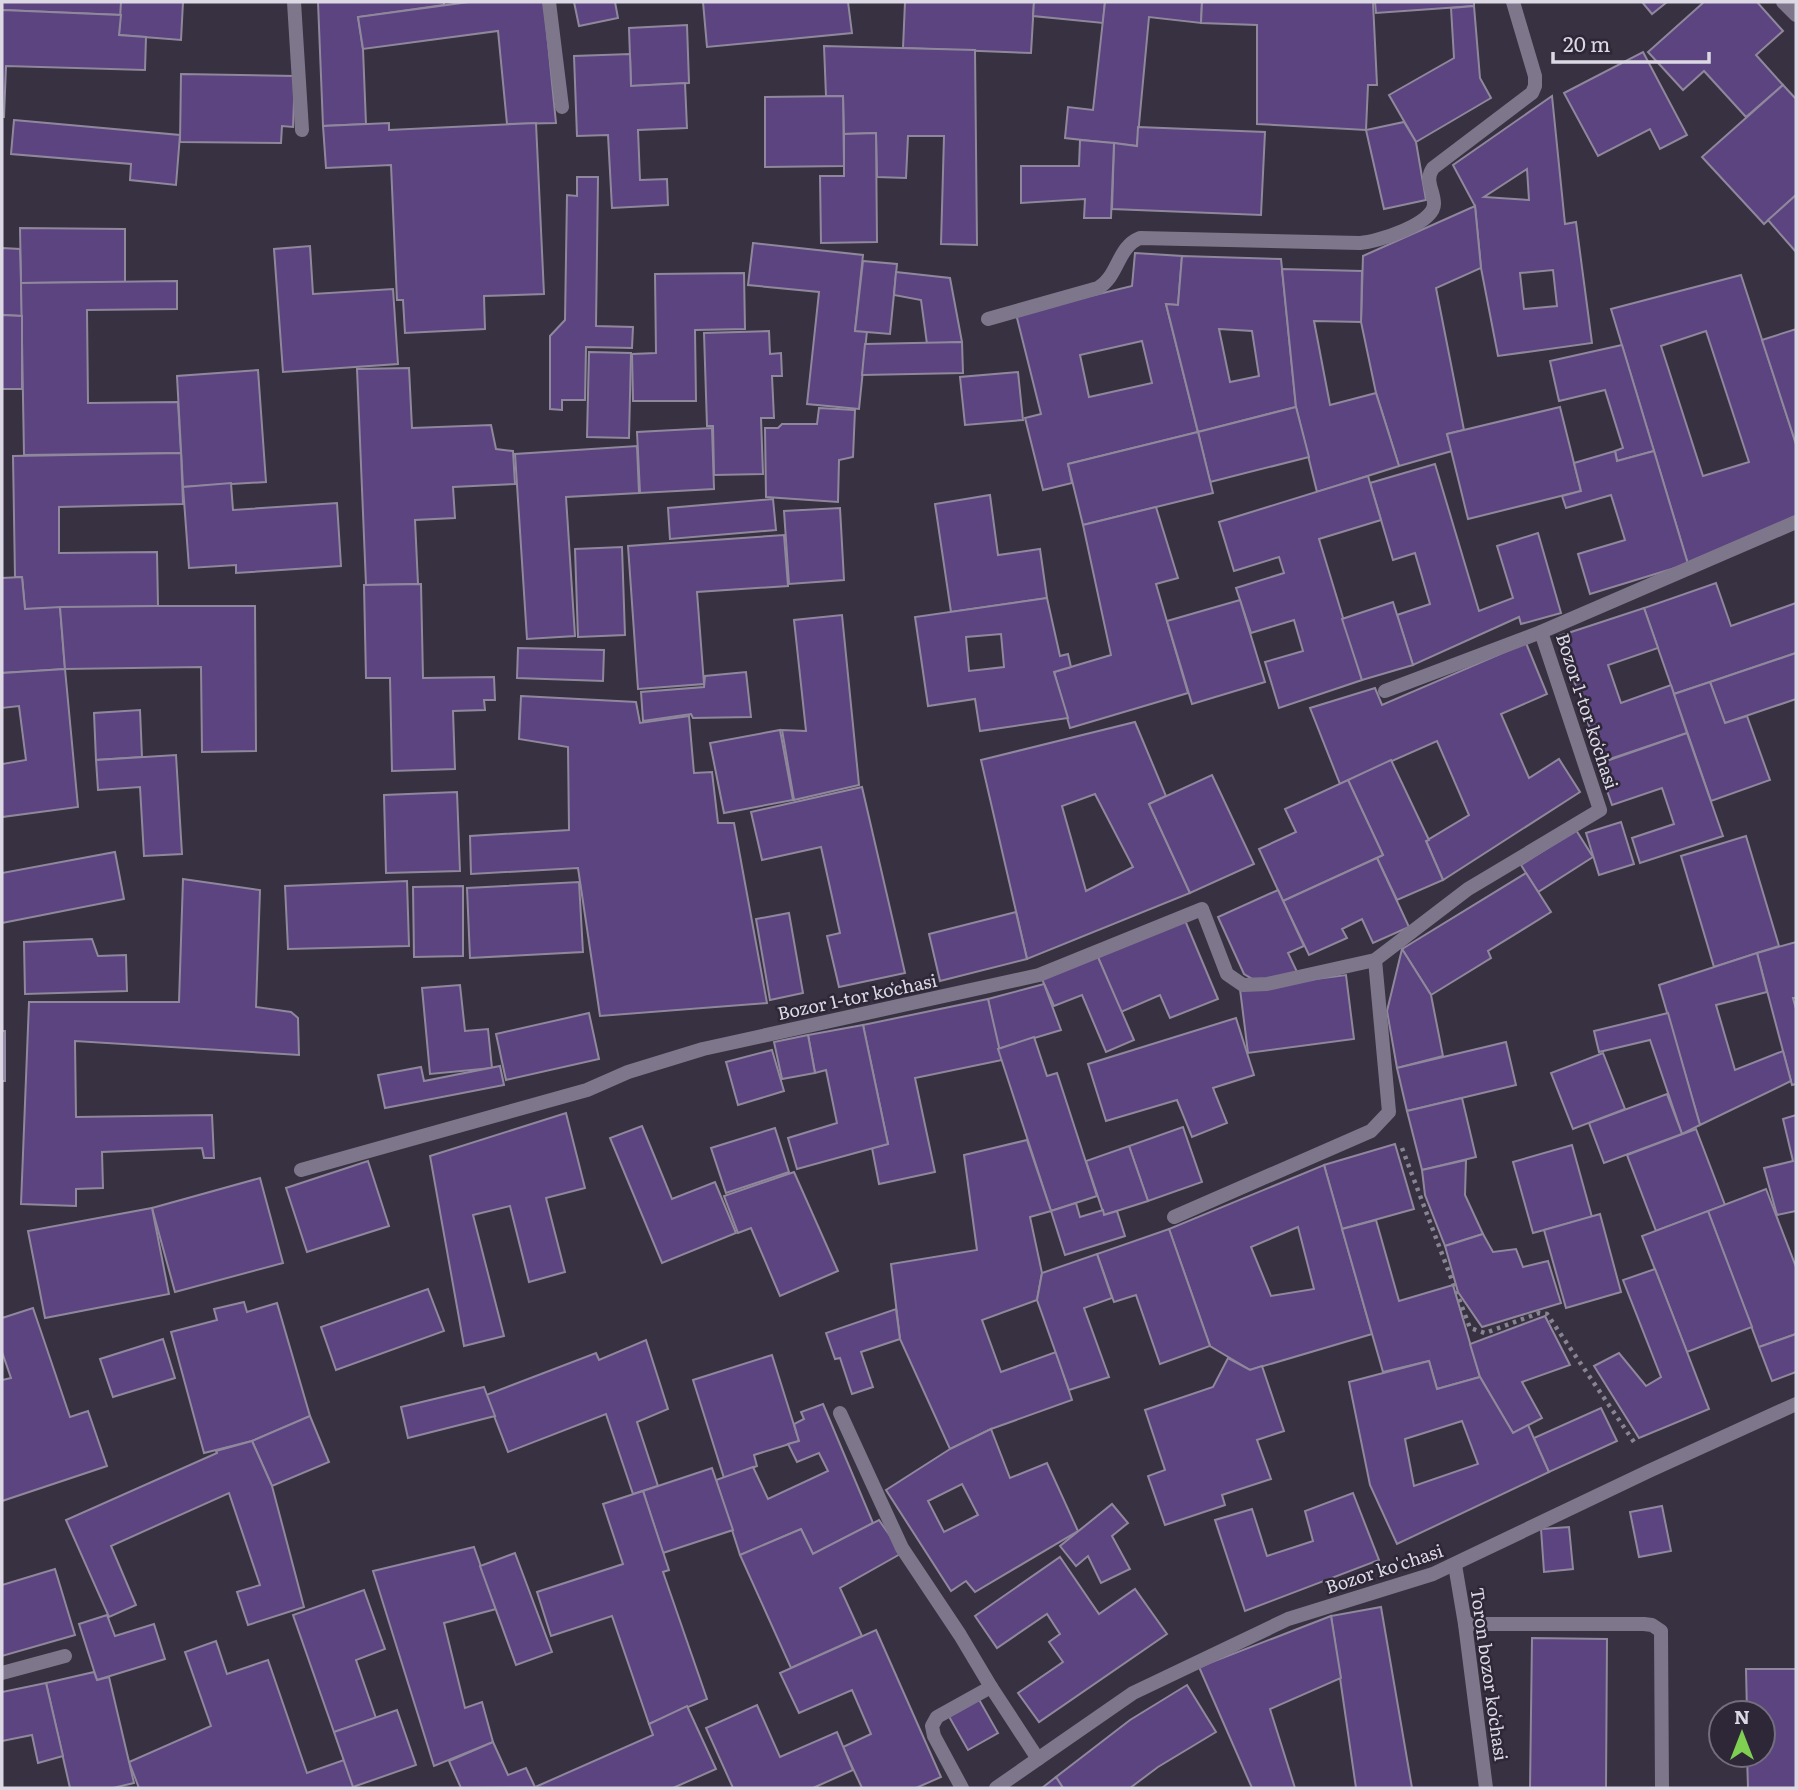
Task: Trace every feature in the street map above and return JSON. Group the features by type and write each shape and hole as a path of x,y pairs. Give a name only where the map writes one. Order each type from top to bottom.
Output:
{"street":[{"path":"294,2 302,130"},
{"path":"549,2 562,107"},
{"path":"988,319 1098,288 1112,276 1130,242 1140,238 1360,243 1384,238 1427,218 1433,212 1434,203 1428,181 1433,167 1532,93 1535,86 1535,76 1513,2"},
{"path":"1783,2 1796,15"},
{"name":"Bozor 1-tor koʻchasi","path":"301,1170 587,1090 628,1072 703,1049 1039,975 1202,909 1227,974 1243,985 1267,984 1376,960 1468,889 1600,810 1541,632 1796,522"},
{"path":"1385,691 1541,632"},
{"path":"1174,1217 1371,1131 1389,1112 1376,960"},
{"name":"Bozor ko'chasi","path":"996,1788 1133,1693 1276,1625 1455,1565 1649,1471 1796,1404"},
{"path":"840,1413 902,1548 1038,1759"},
{"name":"Toron bozor koʻchasi","path":"1455,1565 1486,1788"},
{"path":"1465,1624 1644,1624 1652,1625 1661,1631 1662,1788"},
{"path":"2,1673 65,1656"},
{"path":"962,1788 934,1736 932,1726 937,1717 990,1687"}],"path":[{"path":"1389,1112 1470,1328 1485,1333 1539,1313 1548,1314 1629,1432 1649,1471"}],"building":[{"path":"2,2 121,2 121,15 2,10"},
{"path":"121,2 183,2 181,40 119,35"},
{"path":"318,2 444,2 444,5 358,17 363,49 366,124 323,126"},
{"path":"469,2 544,2 556,123 507,124 498,31 363,49 358,17"},
{"path":"574,2 615,2 618,18 579,26"},
{"path":"703,2 848,2 852,33 707,47"},
{"path":"905,2 1034,2 1031,53 903,48"},
{"path":"1034,2 1105,2 1103,23 1033,16"},
{"path":"1105,2 1202,2 1201,23 1149,17 1137,146 1065,138 1068,107 1093,110"},
{"path":"1202,2 1373,2 1377,85 1368,85 1366,130 1257,124 1257,25 1201,23"},
{"path":"1375,2 1474,2 1474,6 1376,13"},
{"path":"1642,2 1667,2 1652,14"},
{"path":"1704,2 1757,2 1783,31 1756,55 1783,85 1746,117 1704,71 1683,90 1648,52"},
{"path":"1474,6 1480,78 1491,98 1416,142 1389,95 1454,58 1451,8"},
{"path":"2,10 121,15 119,35 146,37 145,70 6,66 2,117"},
{"path":"687,25 689,83 631,86 629,28"},
{"path":"824,46 975,50 977,245 941,244 944,136 908,136 906,178 877,177 876,133 844,134 843,96 826,96"},
{"path":"1643,52 1687,135 1660,149 1650,129 1598,156 1564,93"},
{"path":"630,54 631,86 685,83 687,128 638,130 640,180 667,179 668,205 612,208 608,135 577,136 574,56"},
{"path":"181,74 295,76 293,127 282,126 281,143 180,142"},
{"path":"1783,85 1796,99 1796,195 1764,224 1702,157"},
{"path":"843,96 844,166 765,167 765,97"},
{"path":"1552,96 1565,224 1576,222 1592,343 1498,356 1481,268 1475,206 1453,165","holes":["1527,169 1529,200 1484,197","1553,270 1557,306 1524,309 1520,273"]},
{"path":"14,120 180,135 176,185 130,180 131,164 11,154"},
{"path":"1404,122 1416,142 1426,200 1384,209 1366,130"},
{"path":"389,123 389,130 536,123 544,294 484,296 485,329 405,333 403,300 397,300 391,165 326,168 323,126"},
{"path":"1138,127 1265,132 1261,215 1112,209 1114,143 1137,146"},
{"path":"876,133 877,242 821,243 820,176 844,176 844,134"},
{"path":"1080,140 1114,143 1111,218 1084,218 1085,199 1021,203 1021,166 1079,166"},
{"path":"577,177 598,177 596,326 633,327 632,348 586,347 585,400 562,400 562,410 550,409 550,336 565,320 567,195 577,196"},
{"path":"1796,195 1796,252 1768,220"},
{"path":"1475,206 1481,268 1436,288 1464,430 1447,434 1452,451 1399,466 1376,393 1361,322 1363,256"},
{"path":"20,228 125,229 125,282 21,283"},
{"path":"753,243 863,255 855,331 867,331 859,409 807,404 819,292 748,285"},
{"path":"310,246 313,294 393,289 398,364 283,372 274,249"},
{"path":"2,248 20,249 22,316 2,315"},
{"path":"1135,253 1182,256 1178,305 1166,304 1198,432 1068,464 1072,483 1043,490 1025,418 1041,414 1016,314 1132,286","holes":["1142,341 1152,383 1089,397 1080,355"]},
{"path":"1182,256 1281,259 1296,407 1198,432 1166,304 1178,305","holes":["1219,329 1252,331 1259,376 1230,382"]},
{"path":"863,261 897,264 890,334 855,331"},
{"path":"1282,269 1362,271 1361,322 1314,321 1330,405 1376,393 1399,466 1317,492 1296,407"},
{"path":"896,272 950,278 962,342 927,344 921,300 894,295"},
{"path":"744,273 745,329 695,330 696,401 633,401 632,354 656,353 655,274"},
{"path":"1741,275 1796,444 1796,516 1688,564 1611,309","holes":["1706,331 1749,462 1703,476 1661,346"]},
{"path":"177,281 177,309 87,310 88,403 178,402 181,453 24,455 21,283"},
{"path":"2,315 22,316 22,389 2,389"},
{"path":"1796,329 1796,444 1762,340"},
{"path":"769,331 770,354 781,353 782,376 772,376 774,418 761,418 763,474 714,475 713,426 707,426 704,333"},
{"path":"962,342 963,373 862,375 865,344"},
{"path":"1622,345 1654,451 1617,461 1615,451 1623,448 1605,390 1559,401 1550,361"},
{"path":"589,352 631,353 629,438 587,437"},
{"path":"409,368 412,428 491,425 496,449 513,451 515,484 453,487 455,518 415,520 418,584 366,585 357,369"},
{"path":"258,370 266,482 183,487 177,376"},
{"path":"1018,372 1023,420 965,425 960,377"},
{"path":"1296,407 1309,457 1210,482 1198,432"},
{"path":"1560,407 1581,491 1468,519 1447,434"},
{"path":"819,408 855,410 853,457 839,460 838,502 766,497 765,428 778,428 782,424 817,424"},
{"path":"712,428 714,489 640,493 637,432"},
{"path":"1198,432 1213,493 1083,525 1068,464"},
{"path":"637,446 639,493 566,497 575,636 527,639 515,454"},
{"path":"1615,451 1617,461 1654,451 1688,564 1590,594 1578,554 1625,540 1611,495 1566,508 1562,496 1581,491 1574,463"},
{"path":"181,453 183,504 59,507 59,553 157,552 158,606 25,609 22,577 15,577 13,456"},
{"path":"1435,464 1479,611 1513,598 1497,546 1538,533 1561,613 1521,624 1519,617 1413,665 1397,615 1430,604 1415,553 1393,560 1370,483"},
{"path":"1368,476 1381,520 1319,539 1362,680 1279,708 1265,662 1303,651 1294,620 1251,633 1236,588 1284,573 1279,557 1234,571 1219,522"},
{"path":"231,483 233,510 337,503 341,566 236,573 236,565 189,568 183,487"},
{"path":"990,495 998,555 1040,549 1047,598 951,612 935,504"},
{"path":"773,499 776,530 670,539 668,508"},
{"path":"1156,507 1178,578 1156,584 1188,693 1070,728 1054,672 1111,655 1083,525"},
{"path":"840,508 844,580 789,584 784,511"},
{"path":"784,535 788,586 697,592 704,684 638,689 628,546"},
{"path":"622,547 625,635 578,637 575,549"},
{"path":"22,577 25,609 60,607 65,669 2,673 2,578"},
{"path":"1716,583 1731,626 1796,603 1796,653 1674,694 1644,608"},
{"path":"421,584 423,678 494,677 495,700 484,700 485,710 453,711 455,769 392,771 390,678 366,678 364,585"},
{"path":"1047,598 1060,656 1068,654 1071,667 1054,672 1068,718 980,731 975,699 928,706 915,617","holes":["1001,634 1004,667 969,671 966,637"]},
{"path":"1240,600 1265,682 1192,704 1167,621"},
{"path":"1393,602 1413,665 1362,680 1342,619"},
{"path":"255,606 256,751 202,752 201,667 65,669 60,607"},
{"path":"1644,608 1658,648 1608,665 1621,703 1671,685 1687,733 1601,762 1559,636"},
{"path":"842,615 859,785 794,800 782,730 806,731 794,620"},
{"path":"1526,643 1547,694 1501,714 1529,778 1559,759 1580,792 1443,880 1426,841 1469,815 1437,741 1340,784 1310,708 1375,688 1382,705"},
{"path":"518,648 604,650 603,681 517,678"},
{"path":"1796,653 1796,699 1725,723 1710,682"},
{"path":"65,669 78,807 2,817 2,764 26,760 19,706 2,708 2,673"},
{"path":"746,672 751,717 693,718 691,714 643,721 641,692 704,687 705,676"},
{"path":"1710,682 1725,723 1747,716 1770,780 1711,801 1674,694"},
{"path":"521,696 636,702 640,723 689,716 694,773 712,772 718,823 734,823 767,1003 600,1016 578,868 471,874 470,836 569,830 568,747 519,739"},
{"path":"140,710 142,757 96,760 94,713"},
{"path":"1135,722 1166,796 1149,804 1190,893 1027,959 981,760","holes":["1095,794 1133,867 1086,891 1062,806"]},
{"path":"780,730 793,800 724,813 710,743"},
{"path":"1687,733 1723,836 1640,863 1632,838 1674,824 1662,788 1612,805 1598,764"},
{"path":"176,755 182,854 144,856 140,787 98,790 96,760"},
{"path":"1391,760 1429,840 1426,841 1443,880 1397,900 1377,858 1383,855 1348,780"},
{"path":"1212,775 1254,864 1190,893 1149,804"},
{"path":"1348,780 1383,855 1283,901 1259,849 1296,832 1285,809"},
{"path":"862,787 905,973 839,987 827,936 840,933 821,847 762,860 751,812"},
{"path":"457,792 460,871 386,873 384,795"},
{"path":"1621,822 1634,864 1599,875 1586,833"},
{"path":"1576,830 1593,857 1538,892 1521,865"},
{"path":"1746,836 1779,946 1714,967 1681,856"},
{"path":"115,852 124,899 2,923 2,873"},
{"path":"1377,858 1409,927 1373,943 1362,919 1342,929 1347,938 1309,955 1283,901"},
{"path":"1526,873 1551,912 1488,951 1491,958 1431,995 1402,949"},
{"path":"183,879 260,890 256,1007 291,1012 298,1018 299,1055 75,1041 76,1117 212,1115 214,1158 204,1158 202,1148 102,1152 103,1188 76,1189 76,1206 21,1204 29,1002 179,1002"},
{"path":"407,881 409,946 288,949 285,886"},
{"path":"579,882 583,952 470,958 467,888"},
{"path":"463,886 463,956 414,957 413,887"},
{"path":"1278,890 1304,946 1288,953 1298,974 1256,981 1244,974 1218,917"},
{"path":"1016,912 1027,959 940,981 929,934"},
{"path":"789,913 803,993 770,1000 756,919"},
{"path":"1184,918 1218,999 1170,1018 1160,995 1121,1012 1097,955"},
{"path":"92,939 98,956 126,955 127,991 25,994 24,942"},
{"path":"1796,942 1796,998 1793,998 1796,1009 1796,1084 1792,1085 1757,953"},
{"path":"1402,949 1431,995 1443,1056 1397,1068 1387,1011"},
{"path":"1757,953 1767,992 1716,1005 1735,1070 1783,1051 1791,1081 1700,1125 1659,985"},
{"path":"1097,955 1134,1040 1106,1052 1082,995 1054,1006 1041,977"},
{"path":"1346,975 1354,1039 1248,1053 1240,989"},
{"path":"1044,984 1061,1030 998,1049 988,999"},
{"path":"460,985 465,1031 488,1029 492,1068 430,1074 422,988"},
{"path":"988,999 1002,1060 915,1078 935,1172 879,1184 872,1148 888,1144 863,1025"},
{"path":"589,1013 599,1059 506,1080 496,1034"},
{"path":"1668,1013 1700,1125 1682,1134 1650,1040 1599,1052 1594,1031"},
{"path":"1236,1018 1254,1075 1213,1088 1227,1123 1192,1137 1177,1100 1106,1121 1088,1064"},
{"path":"863,1025 888,1144 797,1169 788,1138 837,1123 826,1070 815,1073 808,1035"},
{"path":"2,1031 5,1031 5,1081 2,1081"},
{"path":"808,1035 815,1073 782,1079 774,1042"},
{"path":"1034,1037 1047,1076 1057,1073 1097,1196 1051,1211 998,1049"},
{"path":"1506,1042 1516,1085 1407,1111 1397,1068"},
{"path":"772,1050 784,1091 738,1105 726,1062"},
{"path":"1603,1053 1625,1109 1573,1129 1551,1073"},
{"path":"500,1066 504,1085 385,1108 378,1075 421,1067 424,1081"},
{"path":"1667,1094 1682,1134 1604,1163 1589,1123"},
{"path":"1462,1098 1476,1157 1422,1170 1407,1111"},
{"path":"566,1113 585,1188 546,1198 565,1272 529,1282 510,1206 473,1215 504,1336 464,1346 430,1156"},
{"path":"1796,1115 1796,1211 1777,1215 1764,1168 1793,1161 1783,1119"},
{"path":"642,1126 672,1199 715,1182 736,1233 662,1263 610,1138"},
{"path":"1183,1127 1202,1182 1148,1201 1129,1146"},
{"path":"775,1128 789,1172 726,1193 711,1148"},
{"path":"1696,1129 1725,1205 1656,1231 1627,1155"},
{"path":"1027,1140 1051,1211 1030,1217 1042,1273 1037,1300 982,1320 1001,1372 1056,1352 1072,1400 991,1429 950,1449 900,1339 891,1264 977,1250 964,1155"},
{"path":"1395,1144 1414,1209 1342,1229 1324,1165"},
{"path":"1572,1145 1592,1217 1533,1233 1513,1162"},
{"path":"1129,1146 1148,1201 1104,1215 1086,1161"},
{"path":"1466,1160 1465,1195 1483,1234 1445,1246 1425,1195 1422,1170"},
{"path":"368,1161 389,1226 307,1252 286,1188"},
{"path":"1324,1165 1372,1334 1250,1370 1210,1346 1169,1229","holes":["1298,1227 1314,1289 1271,1296 1251,1247"]},
{"path":"794,1172 838,1271 780,1296 751,1228 738,1233 724,1196"},
{"path":"260,1178 283,1263 175,1292 152,1208"},
{"path":"1766,1189 1796,1267 1796,1334 1759,1347 1708,1211"},
{"path":"1076,1203 1080,1217 1103,1210 1104,1215 1117,1211 1125,1236 1065,1255 1051,1211"},
{"path":"152,1208 169,1294 45,1318 28,1231"},
{"path":"1708,1211 1752,1327 1687,1352 1642,1236"},
{"path":"1600,1214 1621,1292 1566,1308 1544,1230"},
{"path":"1376,1220 1399,1301 1453,1285 1480,1377 1437,1389 1429,1361 1383,1372 1342,1229"},
{"path":"1169,1229 1210,1346 1160,1364 1136,1295 1114,1302 1097,1254"},
{"path":"1483,1234 1493,1252 1516,1249 1523,1267 1548,1261 1561,1303 1482,1327 1458,1292 1445,1246"},
{"path":"1097,1254 1112,1298 1084,1308 1109,1377 1069,1390 1037,1300 1042,1273"},
{"path":"1655,1269 1709,1409 1639,1438 1594,1366 1619,1353 1646,1386 1661,1377 1623,1280"},
{"path":"428,1289 444,1331 336,1370 321,1327"},
{"path":"244,1302 247,1312 277,1303 310,1416 252,1441 204,1453 171,1332 217,1320 214,1309"},
{"path":"33,1308 70,1417 88,1411 107,1466 2,1501 2,1380 11,1378 2,1352 2,1318"},
{"path":"896,1309 900,1339 861,1352 873,1387 852,1394 840,1358 835,1359 826,1333"},
{"path":"1545,1316 1570,1365 1522,1382 1542,1418 1513,1433 1480,1377 1470,1344"},
{"path":"1796,1334 1796,1372 1772,1381 1759,1347"},
{"path":"163,1339 175,1378 113,1397 100,1359"},
{"path":"646,1340 668,1409 637,1422 658,1486 633,1494 606,1414 508,1452 486,1395 596,1353 599,1360"},
{"path":"772,1355 799,1441 754,1455 757,1466 724,1478 693,1380"},
{"path":"1228,1358 1250,1370 1262,1366 1284,1431 1257,1440 1271,1479 1222,1495 1225,1505 1165,1525 1148,1476 1165,1470 1145,1410 1213,1387"},
{"path":"1429,1361 1437,1389 1480,1377 1513,1433 1528,1425 1549,1472 1397,1544 1370,1485 1349,1382","holes":["1462,1421 1478,1464 1414,1486 1405,1439"]},
{"path":"484,1387 495,1416 408,1438 401,1407"},
{"path":"823,1404 873,1523 813,1554 801,1529 740,1555 716,1480 753,1467 768,1499 828,1471 819,1453 797,1462 788,1444 799,1441 794,1424 804,1419 801,1412"},
{"path":"1601,1408 1617,1441 1549,1472 1534,1438"},
{"path":"310,1416 329,1462 272,1486 252,1441"},
{"path":"991,1429 1010,1478 1047,1463 1078,1531 975,1592 966,1581 951,1591 886,1490 950,1449","holes":["962,1484 978,1515 944,1532 928,1501"]},
{"path":"252,1441 272,1486 304,1607 248,1625 237,1592 260,1585 229,1493 111,1546 136,1605 109,1617 66,1520 217,1453 216,1451"},
{"path":"712,1468 733,1530 663,1553 643,1491"},
{"path":"643,1491 669,1570 663,1572 707,1699 649,1724 612,1616 551,1636 537,1592 623,1564 603,1504"},
{"path":"1353,1493 1379,1560 1245,1611 1215,1520 1252,1509 1267,1556 1313,1541 1305,1511"},
{"path":"1112,1504 1128,1523 1112,1536 1130,1569 1101,1583 1088,1556 1076,1566 1060,1546"},
{"path":"1662,1506 1671,1551 1639,1557 1630,1512"},
{"path":"879,1520 902,1553 840,1588 862,1636 791,1668 740,1555 801,1529 813,1554"},
{"path":"1569,1527 1573,1569 1544,1572 1541,1529"},
{"path":"474,1547 496,1609 444,1623 465,1708 482,1702 493,1742 434,1766 373,1571"},
{"path":"515,1553 552,1652 516,1665 480,1566"},
{"path":"1060,1557 1099,1614 1135,1589 1167,1634 1039,1722 1018,1693 1063,1662 1049,1642 1060,1634 1047,1614 997,1648 975,1616"},
{"path":"55,1569 75,1635 2,1656 2,1585"},
{"path":"364,1590 385,1649 356,1660 376,1718 334,1732 293,1615"},
{"path":"1381,1607 1412,1788 1356,1788 1331,1616"},
{"path":"107,1615 115,1636 154,1624 165,1659 97,1680 79,1624"},
{"path":"1331,1616 1341,1678 1270,1709 1295,1788 1252,1788 1199,1667"},
{"path":"876,1630 941,1777 916,1788 862,1788 843,1747 871,1734 852,1690 799,1713 780,1673"},
{"path":"1532,1638 1607,1639 1606,1788 1530,1788"},
{"path":"216,1641 227,1674 268,1660 307,1773 344,1760 354,1788 139,1788 129,1762 211,1726 185,1652"},
{"path":"1746,1669 1796,1669 1796,1788 1748,1788 1747,1769 1777,1769 1777,1699 1747,1699"},
{"path":"94,1672 97,1680 109,1677 134,1783 113,1788 70,1788 46,1683"},
{"path":"46,1683 63,1756 38,1763 32,1735 2,1741 2,1692"},
{"path":"1187,1685 1216,1732 1158,1767 1130,1788 1063,1788 1056,1777 1130,1720"},
{"path":"977,1696 998,1733 968,1750 947,1713"},
{"path":"757,1705 780,1757 837,1732 853,1770 813,1788 733,1788 706,1728"},
{"path":"687,1706 716,1769 673,1788 533,1788 653,1735 649,1724"},
{"path":"397,1710 416,1765 353,1787 334,1732"},
{"path":"493,1742 508,1775 526,1768 535,1787 461,1788 449,1761"},
{"path":"1056,1777 1063,1788 1042,1788"}]}
